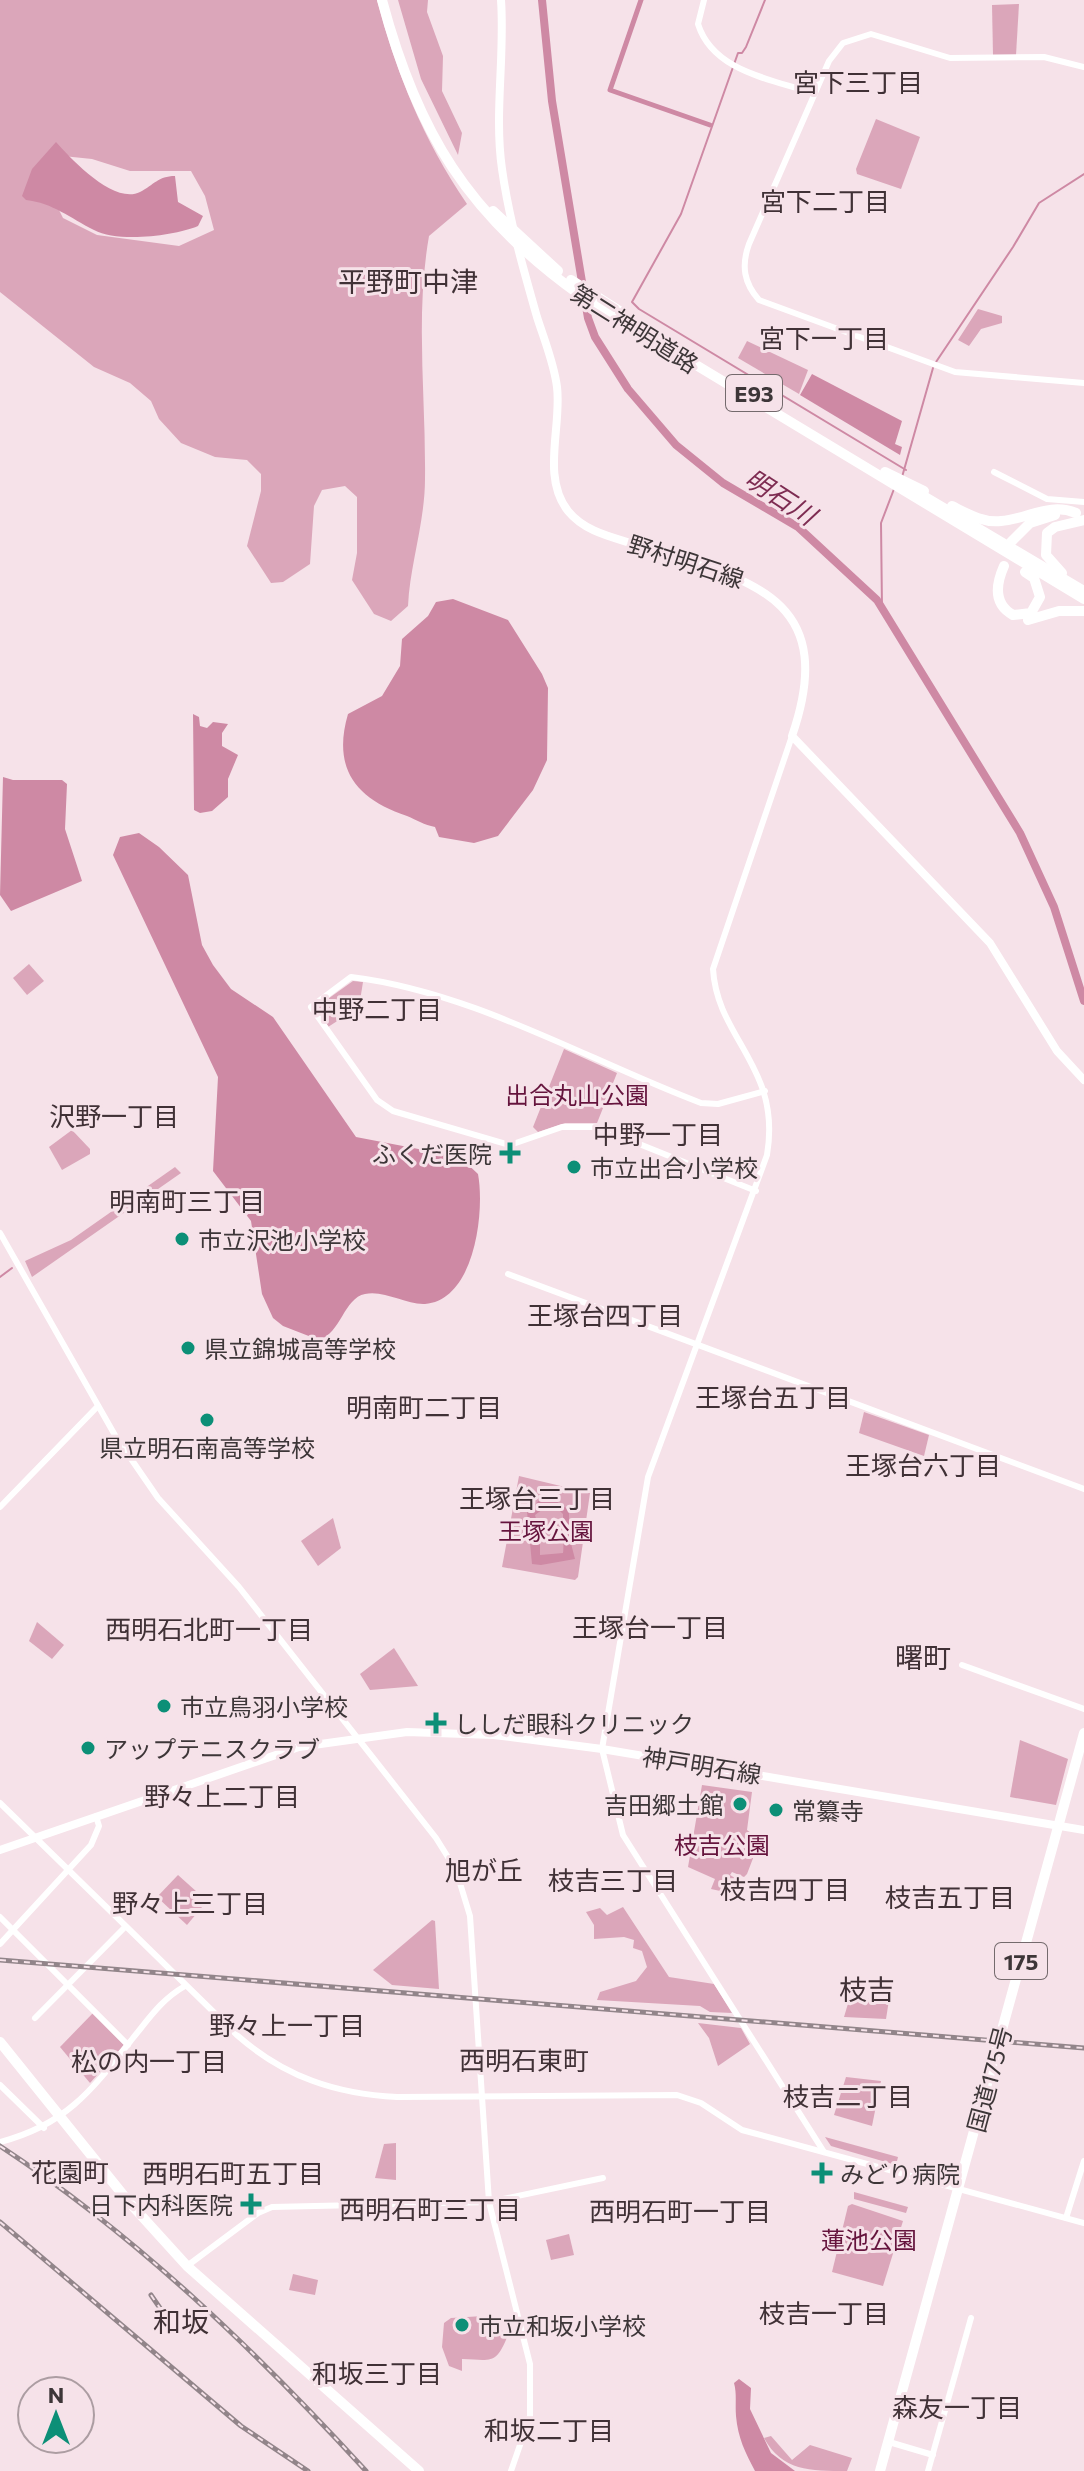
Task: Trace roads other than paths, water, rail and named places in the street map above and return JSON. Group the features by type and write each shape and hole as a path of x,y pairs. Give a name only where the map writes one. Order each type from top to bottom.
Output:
{"highway":[{"name":"第二神明道路","path":"382,0 403,68 430,131 463,186 542,268 911,490"},
{"name":"第二神明道路","path":"389,0 414,79 436,129 486,209"},
{"path":"911,490 989,521 1002,521 1046,509 1065,508 1082,516"},
{"path":"911,490 1034,578 1040,597 1031,613 1013,615 1001,605 997,595 1002,564 992,597 999,611 1010,619 1025,621 1071,609 1084,611"},
{"path":"911,490 1084,591"},
{"path":"1013,543 1030,523 1046,516 1082,516"},
{"path":"1071,584 1046,555 1044,542 1055,527 1082,516"},
{"path":"987,543 1084,599"},
{"name":"国道175号","path":"883,2471 1061,1827 1084,1733"},
{"name":"国道175号","path":"1061,1827 1084,1754"},
{"path":"0,2042 187,2266 419,2471"}],"main road":[{"name":"野村明石線","path":"501,0 502,166 519,255 557,387 559,418 554,467 560,497 567,510 595,532 730,573 774,598 798,631 807,662 807,685 792,736"},
{"path":"792,736 990,943 1057,1051 1084,1080"},
{"name":"神戸明石線","path":"0,1850 274,1755 357,1737 449,1732 602,1749 1084,1830"}],"street":[{"path":"704,0 698,24 713,53 740,68 815,94"},
{"path":"1084,67 1044,57 964,60 871,34 859,35 836,49 745,255 743,268 750,290 772,306 955,372 1084,383"},
{"path":"994,472 1047,499 1084,502"},
{"path":"792,736 713,969 718,998 765,1091 770,1132 756,1191 646,1486 602,1749 623,1835 824,2152"},
{"path":"756,1191 597,1127 562,1127 510,1145 393,1111 377,1100 311,1007 351,977 365,979 458,1003 701,1103 718,1104 765,1091"},
{"path":"0,1233 98,1406 158,1498 239,1587 436,1838 456,1870 471,1924 489,2202 531,2383 526,2433 511,2471"},
{"path":"508,1274 1084,1489"},
{"path":"0,1507 98,1406"},
{"path":"962,1665 1084,1709"},
{"path":"0,1803 257,2053 324,2086 367,2095 677,2095 701,2103 742,2130 1084,2223"},
{"path":"0,1944 98,1833 96,1816"},
{"path":"0,1917 128,2045"},
{"path":"35,2018 125,1927"},
{"path":"0,2142 41,2130 60,2117 128,2045 168,1995 185,1986"},
{"path":"0,2085 41,2130"},
{"path":"1066,2218 1084,2161"},
{"path":"187,2266 253,2216 272,2207 489,2202 603,2178"},
{"path":"928,2471 971,2318"},
{"path":"891,2443 933,2455"}],"waterway":[{"name":"明石川","path":"542,0 552,101 588,318 595,337 628,389 676,445 723,483 798,527 877,600 1020,833 1054,907 1084,1001"},
{"path":"641,0 610,90 710,125"},
{"path":"765,0 746,47 738,53 681,214 632,302 906,470"},
{"path":"936,362 1039,203 1084,174"},
{"path":"902,477 933,368"},
{"path":"882,609 881,523 894,489"},
{"path":"0,1277 12,1268"}],"railway":[{"path":"0,1960 1084,2048"},
{"path":"0,2146 100,2218 193,2297 282,2382 366,2471"},
{"path":"0,2222 241,2426 308,2471"},
{"path":"151,2295 162,2311"}],"place":[{"name":"ふくだ医院","path":"510,1153"},
{"name":"市立出合小学校","path":"574,1167"},
{"name":"市立沢池小学校","path":"182,1239"},
{"name":"県立錦城高等学校","path":"188,1348"},
{"name":"県立明石南高等学校","path":"207,1420"},
{"name":"市立鳥羽小学校","path":"164,1706"},
{"name":"ししだ眼科クリニック","path":"436,1723"},
{"name":"アップテニスクラブ","path":"88,1748"},
{"name":"吉田郷土館","path":"740,1804"},
{"name":"常纂寺","path":"776,1810"},
{"name":"みどり病院","path":"822,2173"},
{"name":"日下内科医院","path":"251,2204"},
{"name":"市立和坂小学校","path":"462,2325"}],"district":[{"name":"宮下三丁目","path":"858,81"},
{"name":"宮下二丁目","path":"825,200"},
{"name":"平野町中津","path":"408,281"},
{"name":"宮下一丁目","path":"824,337"},
{"name":"中野二丁目","path":"377,1008"},
{"name":"沢野一丁目","path":"114,1115"},
{"name":"中野一丁目","path":"658,1133"},
{"name":"明南町三丁目","path":"187,1200"},
{"name":"王塚台四丁目","path":"605,1314"},
{"name":"王塚台五丁目","path":"773,1396"},
{"name":"明南町二丁目","path":"424,1406"},
{"name":"王塚台六丁目","path":"923,1464"},
{"name":"王塚台三丁目","path":"537,1497"},
{"name":"王塚台一丁目","path":"650,1626"},
{"name":"西明石北町一丁目","path":"209,1628"},
{"name":"曙町","path":"923,1657"},
{"name":"野々上二丁目","path":"222,1795"},
{"name":"旭が丘","path":"484,1869"},
{"name":"枝吉三丁目","path":"613,1879"},
{"name":"枝吉四丁目","path":"785,1888"},
{"name":"枝吉五丁目","path":"950,1896"},
{"name":"野々上三丁目","path":"190,1902"},
{"name":"枝吉","path":"867,1989"},
{"name":"野々上一丁目","path":"287,2024"},
{"name":"西明石東町","path":"524,2059"},
{"name":"松の内一丁目","path":"149,2060"},
{"name":"枝吉二丁目","path":"848,2095"},
{"name":"花園町","path":"70,2171"},
{"name":"西明石町五丁目","path":"233,2172"},
{"name":"西明石町三丁目","path":"430,2208"},
{"name":"西明石町一丁目","path":"680,2210"},
{"name":"枝吉一丁目","path":"824,2312"},
{"name":"和坂","path":"181,2321"},
{"name":"和坂三丁目","path":"377,2372"},
{"name":"森友一丁目","path":"957,2406"},
{"name":"和坂二丁目","path":"549,2429"}],"park label":[{"name":"出合丸山公園","path":"577,1094"},
{"name":"王塚公園","path":"546,1530"},
{"name":"枝吉公園","path":"722,1844"},
{"name":"蓮池公園","path":"869,2239"}]}
